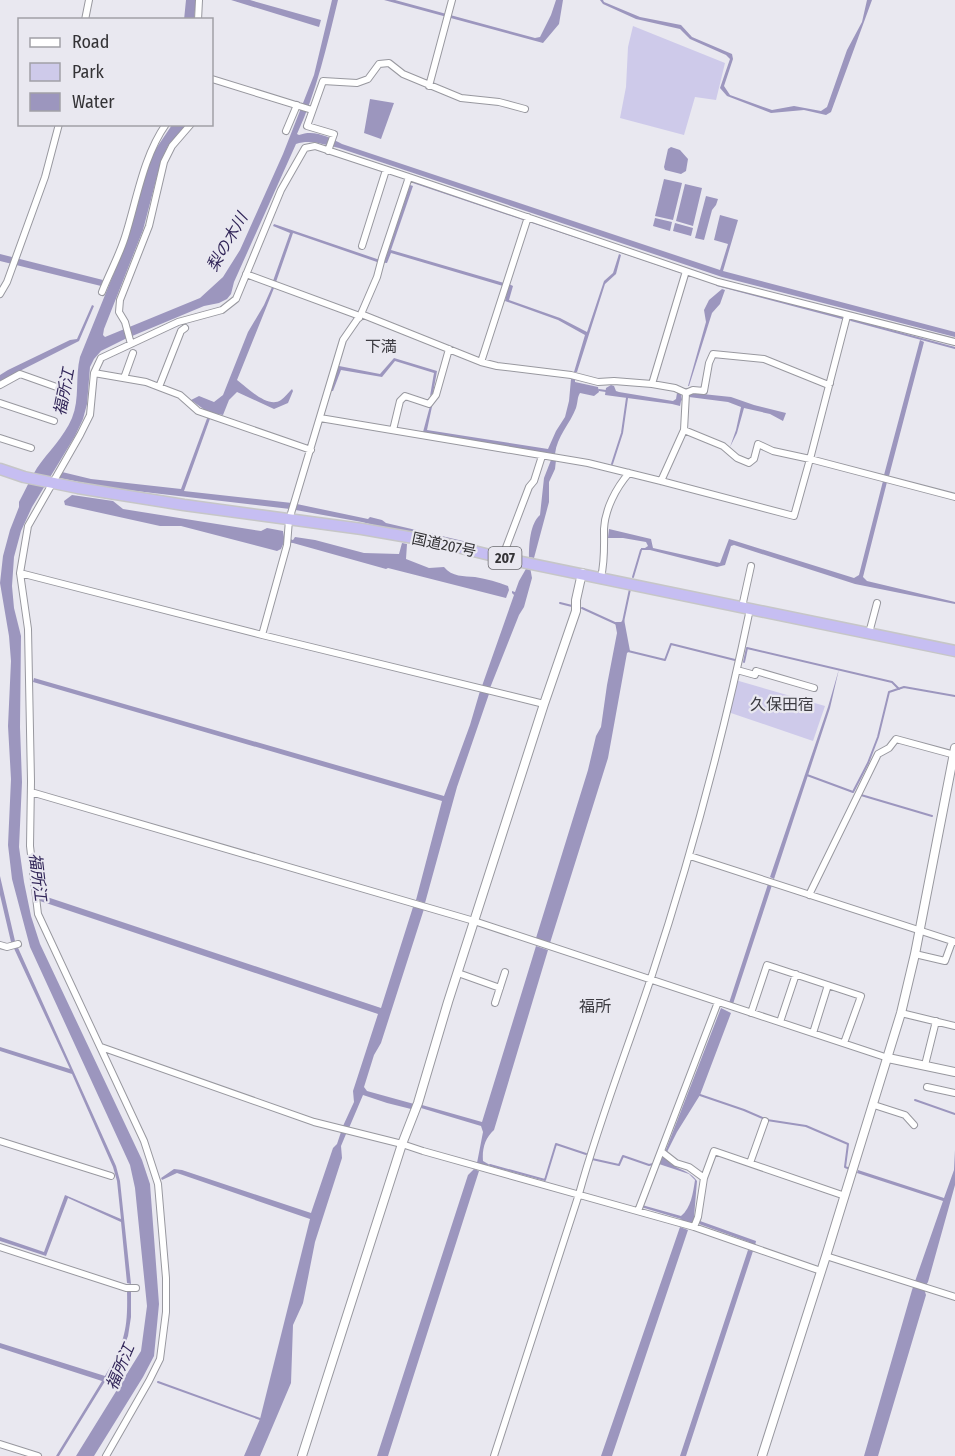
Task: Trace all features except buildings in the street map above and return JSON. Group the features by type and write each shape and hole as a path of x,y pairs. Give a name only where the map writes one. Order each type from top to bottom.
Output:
{"highway":[{"name":"国道207号","path":"0,469 24,477 104,493 291,516 437,542 502,558 955,651"}],"street":[{"path":"85,18 89,0"},
{"path":"198,18 199,0"},
{"path":"429,86 452,0"},
{"path":"328,151 334,134 307,126 322,81 357,83 368,79 379,64 389,63 403,74 461,98 499,102 525,109"},
{"path":"213,79 312,110"},
{"path":"286,131 297,105"},
{"path":"0,294 8,282 45,177 58,126"},
{"path":"102,292 124,239 150,152 165,126"},
{"path":"131,344 125,322 119,312 120,300 149,226 164,162 172,146 189,126"},
{"path":"106,1456 150,1381 160,1359 166,1312 166,1278 158,1184 144,1141 38,914 30,846 28,629 20,573 27,526 90,414 94,373 101,358 178,322 222,310 236,298 280,190 305,148 315,146 527,220 740,289 955,342"},
{"path":"362,246 386,170"},
{"path":"262,635 287,545 291,516 343,339 360,316 377,277 409,177"},
{"path":"481,362 527,220"},
{"path":"652,384 686,271"},
{"path":"246,274 481,362 575,376 598,382 652,384 675,388 685,397"},
{"path":"320,418 588,463 794,516 847,315"},
{"path":"159,387 181,331 185,328"},
{"path":"393,430 400,401 405,396 429,404 436,395 449,349"},
{"path":"124,378 133,353"},
{"path":"661,481 684,430 685,397 693,390 704,391 713,354 764,359 826,384 830,383"},
{"path":"94,373 146,382 180,395 198,411 311,450"},
{"path":"0,385 20,374 65,390"},
{"path":"0,403 54,422"},
{"path":"684,430 723,446 737,458 749,463 754,459 758,444 773,451 955,497"},
{"path":"0,438 31,448"},
{"path":"502,558 529,487 549,457"},
{"path":"601,577 604,566 604,526 609,505 629,473"},
{"path":"494,1456 591,1151 651,980 690,856 737,670 751,566"},
{"path":"20,573 544,704"},
{"path":"302,1456 576,611 582,573"},
{"path":"869,633 877,603"},
{"path":"737,670 755,675 756,671 814,688"},
{"path":"762,1456 901,1013 955,753 896,739 889,748 878,754 809,895"},
{"path":"31,792 474,921 888,1058 955,1072"},
{"path":"690,856 954,942 945,961 915,954"},
{"path":"3,946 18,944"},
{"path":"751,1012 767,964 861,996 844,1043"},
{"path":"495,1003 505,972"},
{"path":"458,974 500,988"},
{"path":"780,1022 796,974"},
{"path":"813,1033 828,985"},
{"path":"638,1210 718,1002"},
{"path":"901,1013 955,1026"},
{"path":"925,1065 936,1022"},
{"path":"101,1047 314,1122 402,1144 638,1210 821,1271"},
{"path":"927,1087 955,1093"},
{"path":"874,1105 905,1115 914,1125"},
{"path":"750,1163 765,1121"},
{"path":"0,1141 111,1176"},
{"path":"694,1227 698,1217 704,1178 714,1150 845,1196"},
{"path":"662,1152 676,1163 689,1167 704,1178"},
{"path":"0,1247 126,1287 136,1288"},
{"path":"826,1256 955,1297"},
{"path":"0,1444 38,1456"}],"green space":[{"path":"633,26 725,63 716,100 695,97 684,135 620,118 626,87 628,47"},
{"path":"732,679 825,706 813,741 725,711"}],"water":[{"path":"186,0 196,0 194,18 184,18"},
{"path":"231,0 250,0 321,20 319,27"},
{"path":"332,0 338,0 316,85 297,134 321,135 720,270 728,244 714,240 720,215 738,220 723,271 955,332 955,337 722,277 339,148 307,142 296,144 227,299 204,306 125,339 101,351 94,359 90,367 87,404 83,419 32,507 21,531 14,557 12,586 14,608 21,636 22,782 19,847 31,916 40,944 142,1160 150,1184 159,1304 154,1356 143,1377 94,1456 76,1456 141,1351 147,1306 135,1188 130,1165 30,947 12,879 8,845 11,779 8,726 11,661 0,583 3,556 19,502 37,468 72,418 76,403 80,357 128,238 151,156 171,126 185,126 168,146 161,161 143,230 104,329 105,337 200,298 223,277 240,250 283,154 314,75"},
{"path":"384,0 395,0 535,38 540,37 556,0 563,0 559,24 543,43"},
{"path":"600,0 640,17 681,25 692,37 732,54 733,59 724,86 730,95 772,110 794,106 821,111 827,107 847,50 862,22 867,0 872,0 831,112 826,115 804,110 771,113 727,96 720,88 730,59 726,55 690,39 680,29 636,19 603,4"},
{"path":"370,99 394,103 381,139 364,133"},
{"path":"671,147 680,150 688,159 686,171 681,174 665,170 668,149"},
{"path":"664,179 682,183 673,220 655,216"},
{"path":"685,184 702,188 693,226 676,221"},
{"path":"410,185 413,186 391,250 504,283 503,286 391,253 387,263 377,262 293,233 276,282 273,281 290,233 273,226 274,224 385,260"},
{"path":"706,196 718,199 712,210 704,240 695,238"},
{"path":"655,218 672,222 670,231 653,226"},
{"path":"675,223 693,228 691,236 673,231"},
{"path":"0,254 103,280 101,286 0,261"},
{"path":"619,254 621,255 616,274 605,284 577,372 574,372 585,335 558,320 505,301 509,284 513,286 509,300 560,318 587,332 604,281 613,273"},
{"path":"272,287 274,288 237,380 270,402 281,400 292,389 288,403 274,409 237,392 229,400 223,415 212,413 184,491 292,503 368,519 370,517 386,523 476,544 478,548 362,522 290,509 110,488 59,478 62,472 91,479 181,489 209,413 191,400 199,396 214,402 223,395 248,332"},
{"path":"722,289 725,290 720,304 712,313 688,386 706,322 704,310 709,300"},
{"path":"92,305 94,306 79,341 0,381 0,375 8,370 70,340 77,339"},
{"path":"920,340 924,342 889,476 884,475"},
{"path":"394,358 437,371 433,393 430,396 434,373 395,361 382,377 341,370 333,391 330,391 339,366 380,374"},
{"path":"571,379 598,387 599,392 594,396 580,393 576,408 558,441 555,454 423,432 433,402 427,430 548,449 565,417"},
{"path":"611,385 619,392 673,401 677,393 681,394 682,400 680,406 605,395 606,388"},
{"path":"693,393 731,397 786,413 783,421 770,414 744,408 737,433 730,447 741,407 728,402 689,397"},
{"path":"551,460 556,460 549,482 549,502 534,558 529,557 531,534 540,515 544,478"},
{"path":"883,481 887,482 863,577 867,581 955,602 955,604 855,584 734,545 731,546 725,565 717,567 650,550 641,550 648,546 646,542 608,538 609,529 651,539 653,548 720,563 729,539 854,578 859,575"},
{"path":"72,495 113,501 123,509 261,531 267,528 283,531 284,537 293,540 295,537 315,540 364,553 399,554 402,543 407,544 406,559 429,568 444,567 454,574 496,582 508,586 509,590 506,598 386,569 293,543 284,542 281,549 277,551 181,526 160,526 65,505 64,501"},
{"path":"527,567 530,567 532,578 524,607 490,688 482,686 514,595 512,591 515,592"},
{"path":"624,619 630,651 627,653 608,758 550,943 536,938 588,770 596,736 601,727 617,633 615,622 621,622"},
{"path":"839,669 830,708 774,879 770,877"},
{"path":"34,678 444,796 480,691 489,694 457,787 425,903 416,900 442,801 33,682"},
{"path":"0,876 15,941 116,1166 120,1181 131,1284 127,1283 121,1222 68,1198 46,1256 0,1241 0,1237 44,1252 65,1195 121,1219 117,1181 113,1167 72,1074 0,1051 0,1047 70,1069 11,942 0,895"},
{"path":"768,884 772,885 733,1004 729,1003"},
{"path":"41,895 381,1008 413,907 424,909 381,1043 374,1055 364,1087 367,1091 414,1104 411,1109 363,1095 349,1128 343,1126 354,1102 353,1091 378,1014 40,901"},
{"path":"536,946 548,950 494,1130 485,1144 483,1161 490,1165 485,1166 477,1163 483,1132 481,1126 421,1108 422,1105 482,1122"},
{"path":"721,1008 731,1013 700,1095 665,1152"},
{"path":"341,1132 346,1134 341,1146 342,1158 315,1242 303,1303 293,1325 291,1383 260,1456 244,1456 260,1419 310,1219 177,1173 162,1180 161,1178 174,1169 182,1170 311,1213 333,1148"},
{"path":"955,1150 955,1185 926,1287 926,1295 878,1456 864,1456 912,1290 943,1201 857,1173 858,1170 944,1198 954,1170"},
{"path":"664,1155 671,1164 689,1173 697,1181 695,1219 690,1224 641,1207 642,1205 681,1216 689,1205 695,1180 689,1174 659,1164"},
{"path":"474,1169 479,1171 388,1456 377,1456 468,1175"},
{"path":"700,1221 756,1241 755,1246 699,1224"},
{"path":"680,1227 688,1230 612,1456 601,1456"},
{"path":"748,1250 753,1251 686,1456 680,1456"},
{"path":"127,1290 131,1290 131,1317 128,1336 120,1357 59,1456 56,1456 102,1381 0,1348 0,1343 105,1376 124,1335"}],"waterway":[{"path":"413,182 681,272"},
{"path":"717,285 842,318"},
{"path":"851,320 955,348"},
{"path":"599,390 606,391"},
{"path":"612,464 622,433 627,398"},
{"path":"633,577 641,550"},
{"path":"623,622 630,589"},
{"path":"560,603 572,606"},
{"path":"582,608 617,624"},
{"path":"628,651 665,660 671,644 735,660"},
{"path":"744,662 747,648 892,682 899,689"},
{"path":"807,775 853,792 878,737 889,692 904,687 955,696"},
{"path":"861,795 932,816"},
{"path":"700,1095 767,1120 806,1126 848,1144 845,1167 850,1169"},
{"path":"915,1100 955,1114"},
{"path":"490,1165 545,1180 556,1144 586,1154"},
{"path":"592,1159 619,1165 623,1156 649,1165 653,1164"},
{"path":"158,1382 260,1419"}],"district":[{"name":"下満","path":"381,346"},
{"name":"久保田宿","path":"782,704"},
{"name":"福所","path":"595,1006"}],"water label":[{"name":"梨の木川","path":"227,242"},
{"name":"福所江","path":"64,392"},
{"name":"福所江","path":"38,877"},
{"name":"福所江","path":"120,1367"}]}
